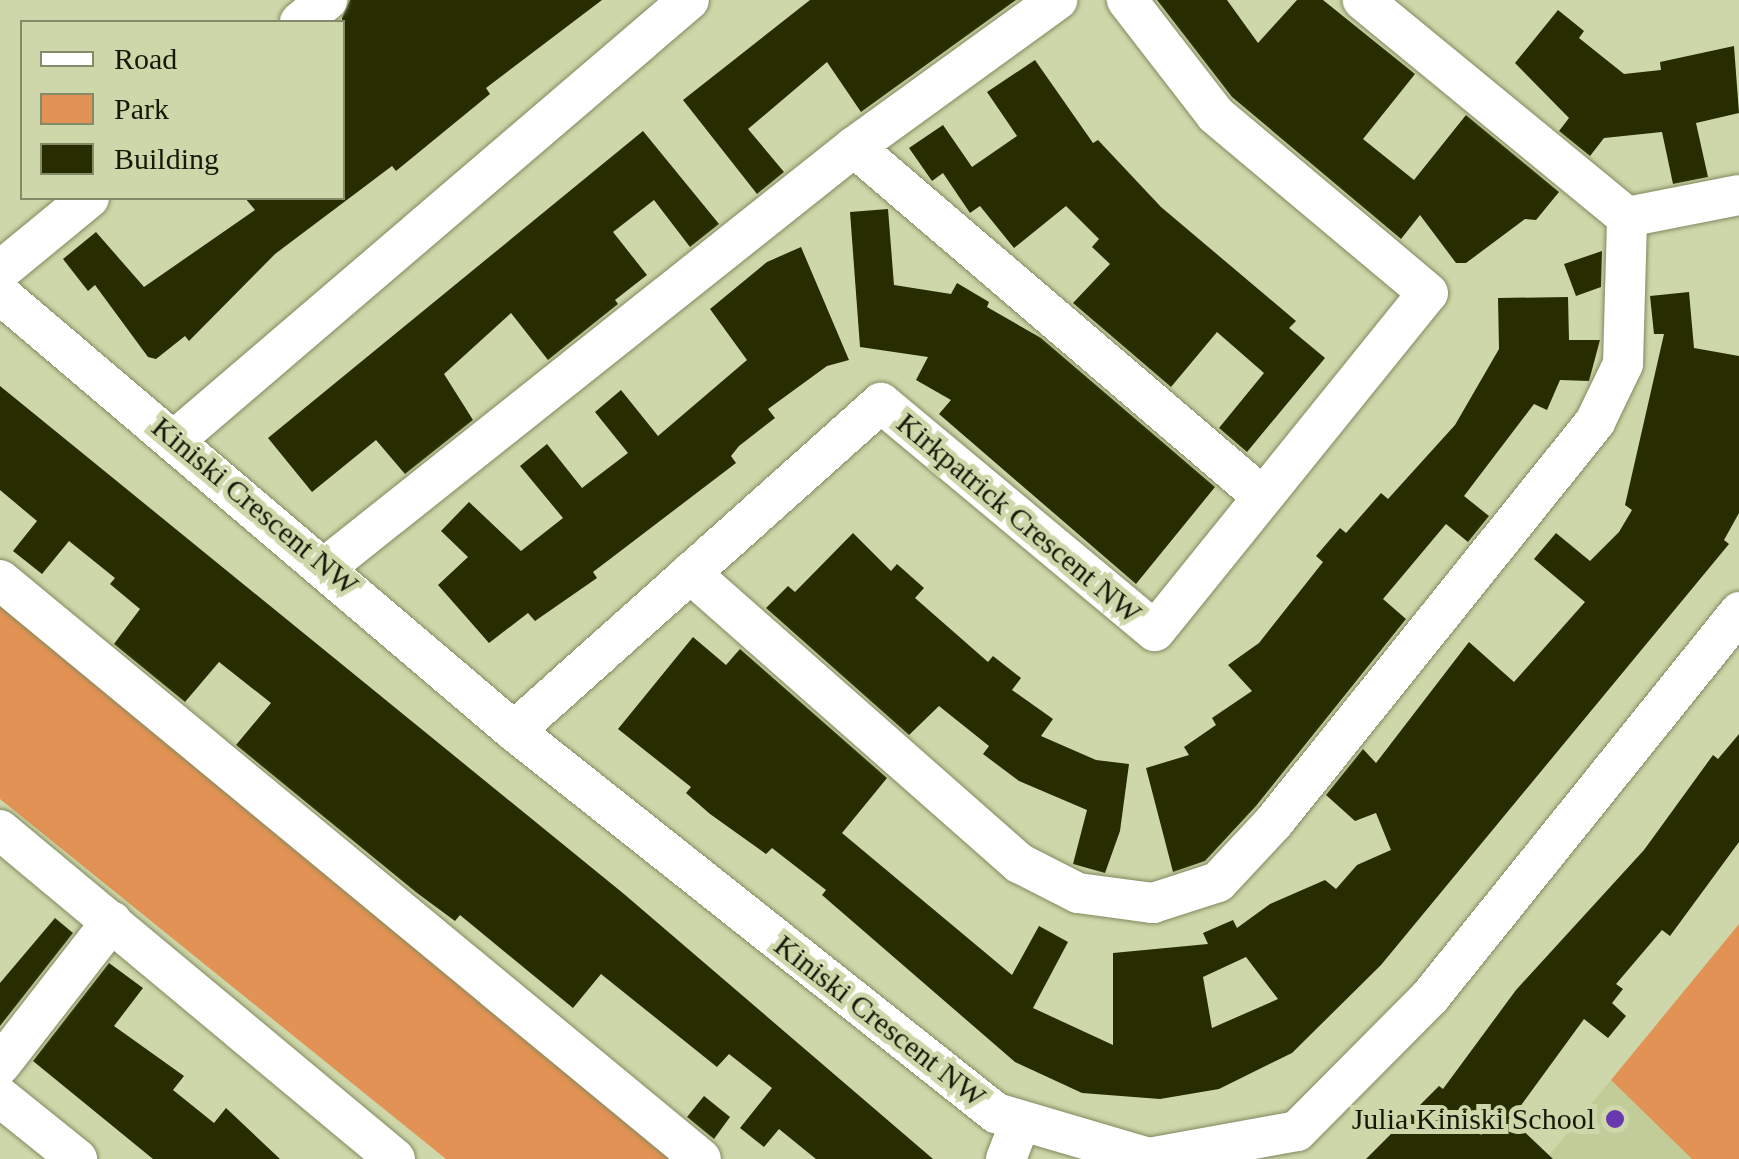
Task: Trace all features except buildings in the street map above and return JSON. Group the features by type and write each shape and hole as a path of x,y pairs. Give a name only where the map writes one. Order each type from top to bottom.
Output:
{"street":[{"path":"302,20 327,0"},
{"path":"176,439 689,0"},
{"path":"327,566 854,146 1057,0"},
{"name":"Kirkpatrick Crescent NW","path":"514,731 881,403 1154,630 1428,293 1214,114 1126,0"},
{"path":"1362,0 1628,217"},
{"path":"854,146 1263,496"},
{"path":"1628,217 1739,195"},
{"path":"0,271 87,200"},
{"path":"690,573 1019,863 1078,893 1153,903 1218,882 1274,822 1595,422 1623,364 1628,217"},
{"name":"Kiniski Crescent NW","path":"0,294 327,566 514,731 996,1113 1013,1141 1149,1158 1297,1131 1430,997 1739,612"},
{"path":"0,580 700,1159"},
{"path":"0,830 396,1159"},
{"path":"0,1065 112,921"},
{"path":"0,1097 77,1159"}],"shaded area":[{"name":"Julia Kiniski School","path":"1611,1080 1692,1159 1546,1159"}],"green space":[{"path":"0,602 671,1159 446,1159 0,799"},
{"path":"1739,924 1739,1159 1692,1159 1611,1080"}],"place":[{"name":"Julia Kiniski School","path":"1615,1119"}]}
